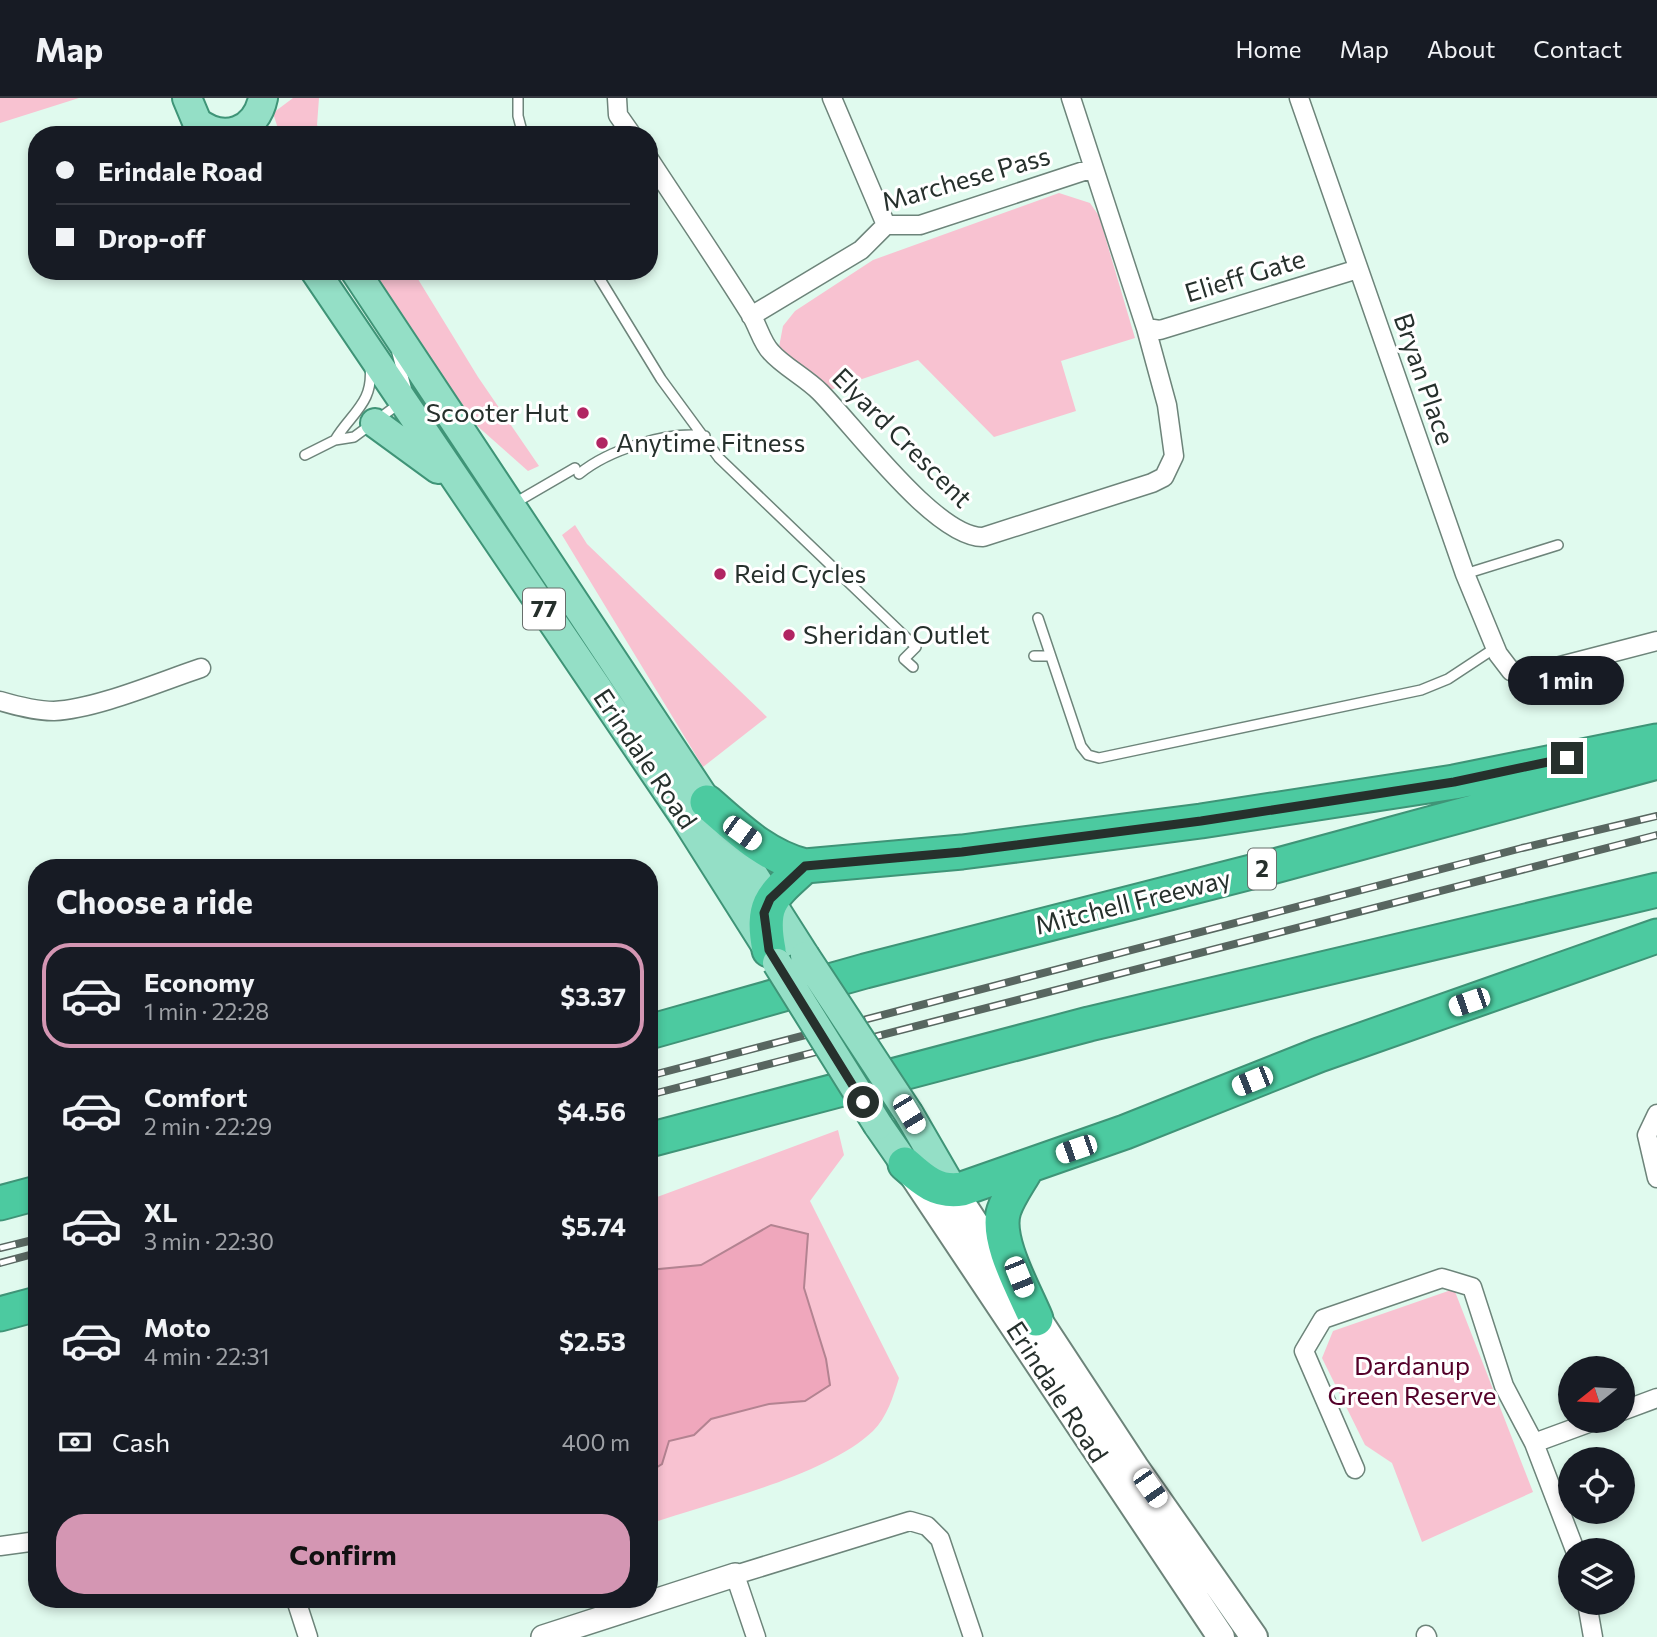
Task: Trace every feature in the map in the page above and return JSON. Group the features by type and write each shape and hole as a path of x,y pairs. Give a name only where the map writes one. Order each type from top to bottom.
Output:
{"highway":[{"path":"707,802 761,847 781,858 805,866 962,852 1201,821 1454,782 1657,741"},
{"name":"Mitchell Freeway","path":"658,1029 865,971 1284,864 1657,762"},
{"path":"773,956 764,913 770,899 805,866"},
{"path":"658,1138 1089,1024 1657,890"},
{"path":"905,1164 930,1185 953,1191 1125,1132 1319,1055 1657,936"},
{"path":"1028,1166 1004,1211 1001,1226 1004,1241 1036,1320"},
{"path":"0,1203 28,1195"},
{"path":"0,1314 28,1306"}],"main road":[{"path":"187,98 197,122 204,126"},
{"path":"246,126 264,108"},
{"name":"Erindale Road","path":"321,280 684,816 878,1125 1221,1637"},
{"name":"Erindale Road","path":"361,280 770,899 909,1114 953,1191 1036,1320 1254,1637"},
{"path":"375,423 415,450 464,492"}],"street":[{"path":"617,98 618,116 625,126"},
{"path":"832,98 886,225"},
{"name":"Elyard Crescent","path":"658,173 751,316 770,352 799,372 821,393 932,511 961,533 979,537 1164,477 1174,456 1146,328 1071,98"},
{"name":"Bryan Place","path":"1299,98 1465,574 1495,648 1511,671 1541,671 1657,641"},
{"name":"Marchese Pass","path":"751,316 861,250 886,225 920,225 1093,169"},
{"name":"Elieff Gate","path":"1146,328 1160,330 1358,269"},
{"path":"0,701 27,708 54,710 80,706 201,668"},
{"path":"1654,1118 1648,1128 1648,1149 1657,1178"},
{"path":"1355,1469 1304,1350 1323,1319 1442,1278 1472,1287 1504,1386 1534,1443 1570,1538"},
{"path":"1635,1406 1657,1398"},
{"path":"1534,1443 1561,1433"},
{"path":"658,1600 901,1521 919,1522 940,1539 973,1637"},
{"path":"0,1546 28,1542"},
{"path":"735,1575 756,1637"},
{"path":"299,1608 308,1637"},
{"path":"544,1637 633,1608"},
{"path":"1589,1615 1593,1637"}],"lane":[{"path":"518,98 521,126"},
{"path":"600,280 661,379 719,458 916,647 904,659 913,667"},
{"path":"305,455 335,440 354,438 402,402 406,385 389,323"},
{"path":"335,440 345,424 357,414 371,388 368,351"},
{"path":"510,506 597,459 681,433 705,436"},
{"path":"1465,574 1558,545"},
{"path":"1038,618 1081,746 1088,755 1099,758 1421,690 1448,678 1495,648"},
{"path":"1034,656 1050,656"}],"green space":[{"path":"0,98 79,98 0,123"},
{"path":"293,98 319,98 318,126 277,126 273,113"},
{"path":"1059,193 1090,203 1099,216 1135,338 1061,361 1076,411 994,437 918,360 821,393 812,379 779,347 783,326 795,311 873,260"},
{"path":"375,280 419,280 478,377 539,466 528,471 475,424"},
{"path":"575,525 587,544 767,717 703,767 562,535"},
{"path":"838,1130 844,1155 810,1201 899,1378 886,1413 878,1425 853,1447 767,1486 658,1521 658,1197"},
{"name":"Dardanup Green Reserve","path":"1454,1289 1533,1492 1422,1542 1392,1463 1365,1445 1322,1358 1333,1331"}],"shaded area":[{"path":"771,1225 808,1234 804,1288 826,1359 830,1385 805,1401 769,1404 711,1419 694,1435 669,1441 662,1464 658,1466 658,1269 701,1265"}],"railway":[{"path":"658,1074 1522,848 1657,816"},
{"path":"658,1093 1657,835"},
{"path":"0,1248 28,1241"},
{"path":"0,1263 28,1255"}],"place":[{"name":"Scooter Hut","path":"583,413"},
{"name":"Anytime Fitness","path":"602,443"},
{"name":"Reid Cycles","path":"720,574"},
{"name":"Sheridan Outlet","path":"789,635"}],"route":[{"path":"863,1102 769,950 764,913 770,899 805,866 962,852 1201,821 1454,782 1567,758"}]}
